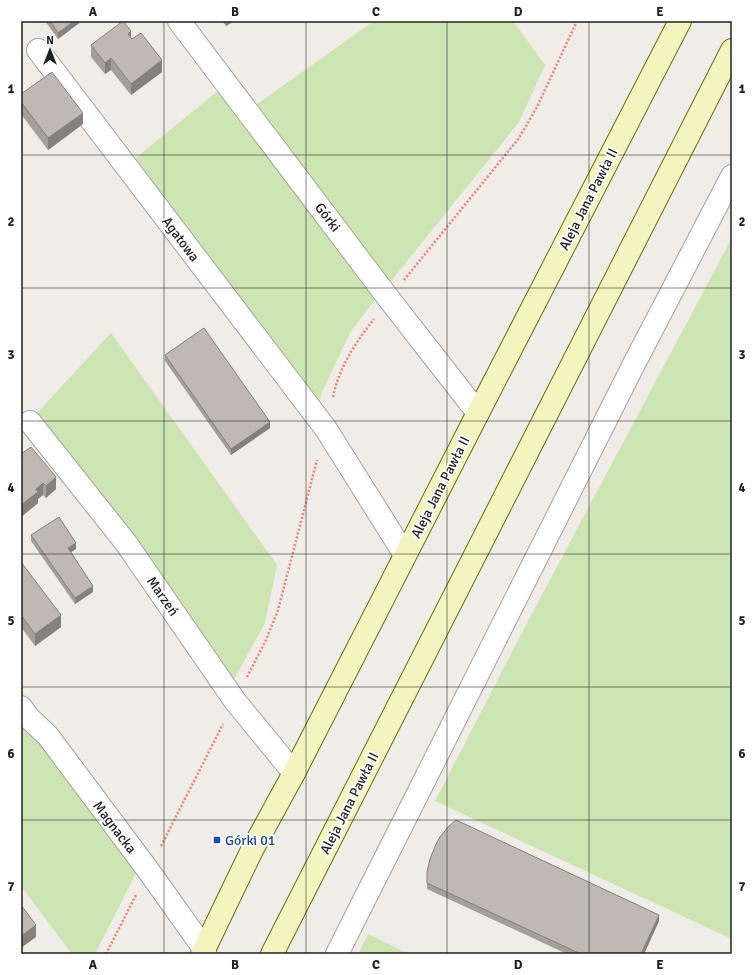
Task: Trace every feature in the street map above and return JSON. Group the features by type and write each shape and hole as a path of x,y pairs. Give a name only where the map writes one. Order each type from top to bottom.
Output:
{"main road":[{"name":"Aleja Jana Pawła II","path":"204,952 252,850 294,773 680,21"},
{"name":"Aleja Jana Pawła II","path":"272,954 732,50"}],"street":[{"name":"Górki","path":"179,21 389,299 478,412"},
{"name":"Agatowa","path":"38,50 326,429 405,555"},
{"path":"336,954 632,369 732,176"},
{"name":"Marzeń","path":"30,422 126,542 235,701 294,773"},
{"name":"Magnacka","path":"21,707 28,717 48,736 148,870 204,952"}],"path":[{"path":"106,954 139,889"}],"green space":[{"path":"374,21 513,21 545,65 519,122 388,285 253,107"},
{"path":"219,90 376,298 351,331 322,392 318,406 132,161"},
{"path":"732,238 732,939 435,801 527,623"},
{"path":"111,333 277,565 265,623 232,683 132,536 37,413"},
{"path":"21,718 136,873 95,954 72,954 21,886"},
{"path":"368,934 409,954 358,954"}],"building":[{"path":"50,21 74,21 58,33"},
{"path":"123,21 131,31 128,34 132,39 141,33 162,60 131,84 111,58 105,63 91,45"},
{"path":"52,72 83,113 48,138 21,102 21,94"},
{"path":"204,328 270,422 231,449 165,355"},
{"path":"31,447 56,477 46,486 43,483 36,489 38,492 21,505 21,458 23,457 21,454"},
{"path":"59,517 76,543 68,548 93,586 75,598 31,535"},
{"path":"21,562 61,615 35,634 21,615"},
{"path":"456,820 659,915 641,954 581,954 427,883 427,872 430,859 436,844 449,826"},
{"path":"21,905 36,925 21,936"}],"place":[{"name":"Górki 01","path":"217,840"}]}
